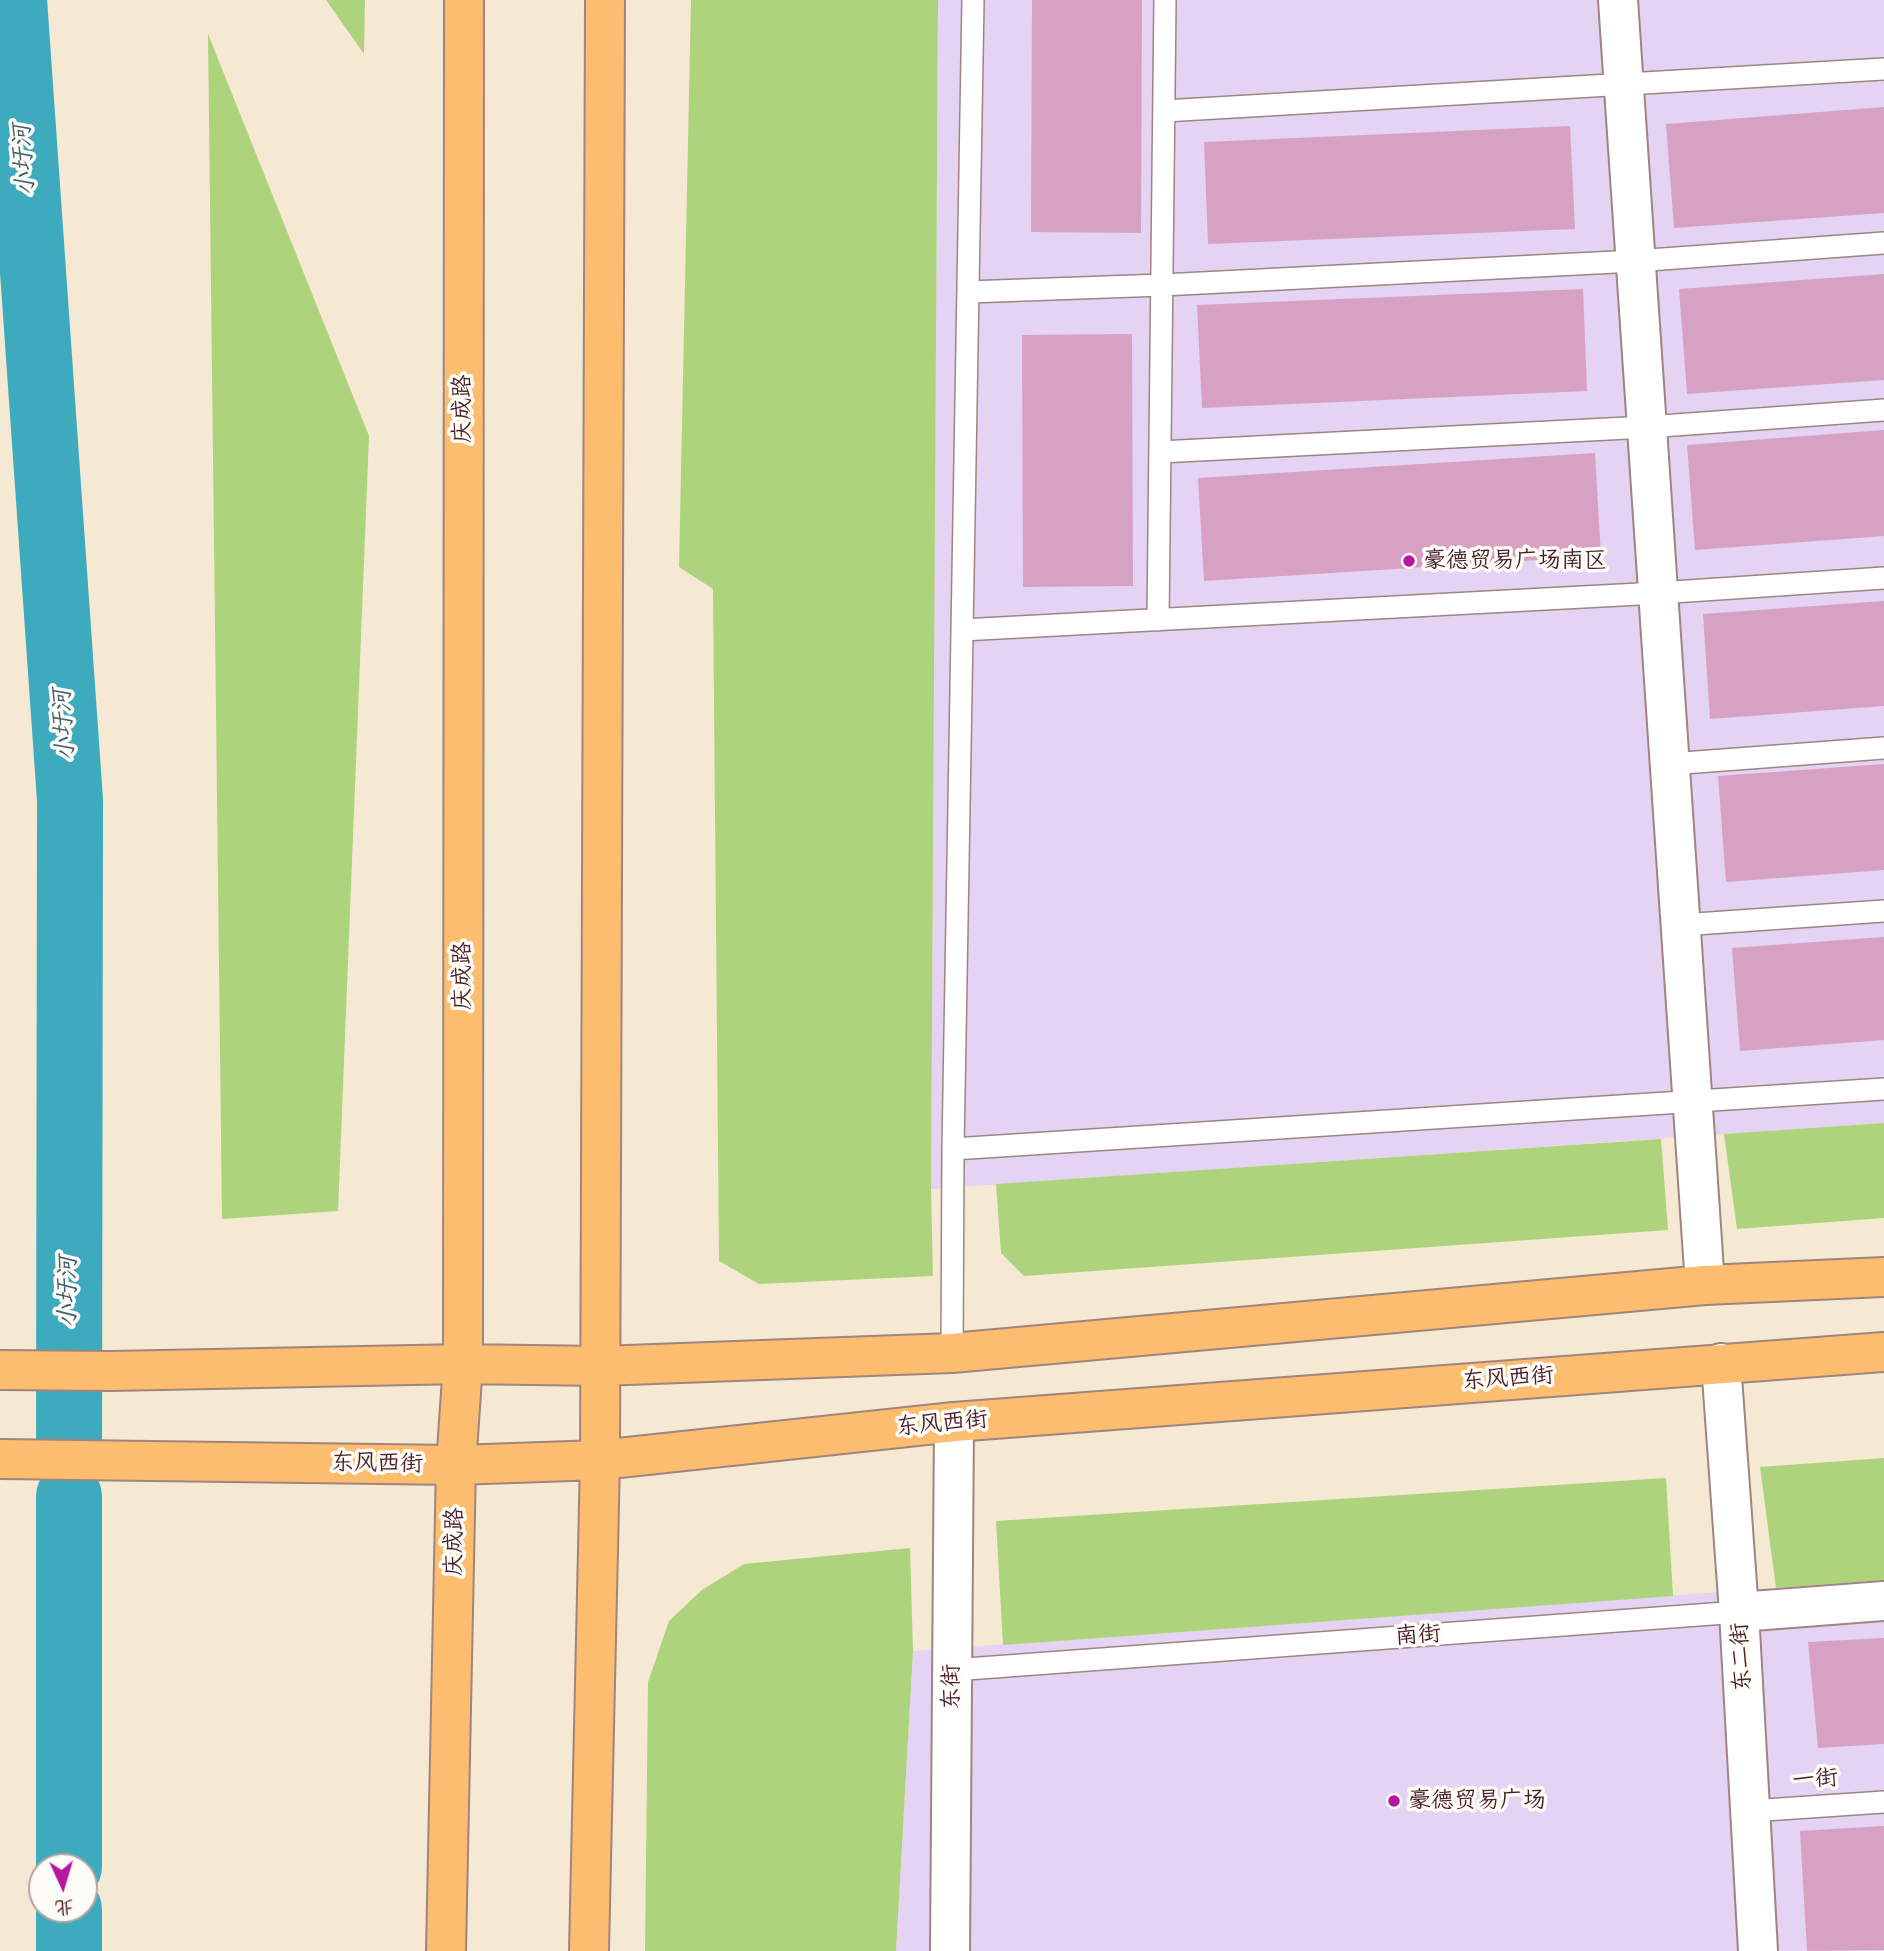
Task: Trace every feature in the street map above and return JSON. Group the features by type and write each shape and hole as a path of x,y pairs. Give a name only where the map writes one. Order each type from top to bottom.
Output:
{"main road":[{"name":"庆成路","path":"446,1951 456,1465 463,1364 464,0"},
{"path":"589,1951 600,1460 605,0"},
{"path":"0,1370 111,1371 463,1364 600,1366 952,1353 1705,1285 1884,1277"},
{"name":"东风西街","path":"0,1459 456,1465 600,1460 954,1422 1884,1352"}],"street":[{"path":"1618,0 1705,1285"},
{"name":"东二街","path":"1721,1363 1739,1612 1758,1951"},
{"name":"东街","path":"950,1951 954,1422"},
{"name":"南街","path":"1739,1612 1884,1601"}],"lane":[{"path":"952,1353 953,1149 973,0"},
{"path":"1158,620 1165,0"},
{"path":"1164,111 1884,69"},
{"path":"968,292 1635,261 1884,243"},
{"path":"1160,452 1647,426 1884,410"},
{"path":"962,630 1658,593 1884,578"},
{"path":"1670,764 1884,748"},
{"path":"1681,925 1884,911"},
{"path":"953,1149 1884,1089"},
{"name":"南街","path":"953,1670 1739,1612"},
{"name":"一街","path":"1750,1811 1884,1802"}],"shaded area":[{"name":"豪德贸易广场南区","path":"938,0 1884,0 1884,1123 931,1189"},
{"name":"豪德贸易广场","path":"1884,1580 1884,1951 896,1951 913,1651"}],"green space":[{"path":"326,0 365,0 364,54"},
{"path":"691,0 938,0 931,1189 933,1276 759,1284 719,1261 713,589 679,567"},
{"path":"208,34 369,436 338,1211 222,1219"},
{"path":"1884,1123 1884,1218 1737,1229 1724,1134"},
{"path":"1661,1139 1668,1230 1024,1276 1001,1253 996,1184"},
{"path":"1884,1458 1884,1580 1776,1588 1760,1467"},
{"path":"1666,1478 1673,1596 1003,1645 996,1521"},
{"path":"910,1548 913,1651 896,1951 645,1951 648,1682 669,1621 702,1590 744,1564"}],"building":[{"path":"1032,0 1142,0 1141,233 1031,232"},
{"path":"1884,107 1884,213 1674,228 1666,124"},
{"path":"1570,126 1575,229 1208,244 1204,142"},
{"path":"1884,274 1884,380 1687,394 1679,289"},
{"path":"1583,289 1587,391 1202,408 1197,305"},
{"path":"1132,334 1133,586 1023,587 1022,335"},
{"path":"1884,430 1884,536 1695,550 1687,445"},
{"path":"1595,453 1601,556 1204,581 1198,478"},
{"path":"1884,601 1884,706 1710,719 1703,614"},
{"path":"1884,764 1884,870 1726,882 1718,776"},
{"path":"1884,937 1884,1040 1740,1051 1732,948"},
{"path":"1884,1638 1884,1744 1818,1748 1808,1642"},
{"path":"1884,1826 1884,1950 1807,1951 1800,1831"}],"waterway":[{"name":"小圩河","path":"14,0 70,800 69,1452"},
{"name":"小圩河","path":"69,1496 69,1853"},
{"name":"小圩河","path":"69,1923 69,1951"}],"place":[{"name":"豪德贸易广场南区","path":"1409,561"},
{"name":"豪德贸易广场","path":"1394,1801"}]}
